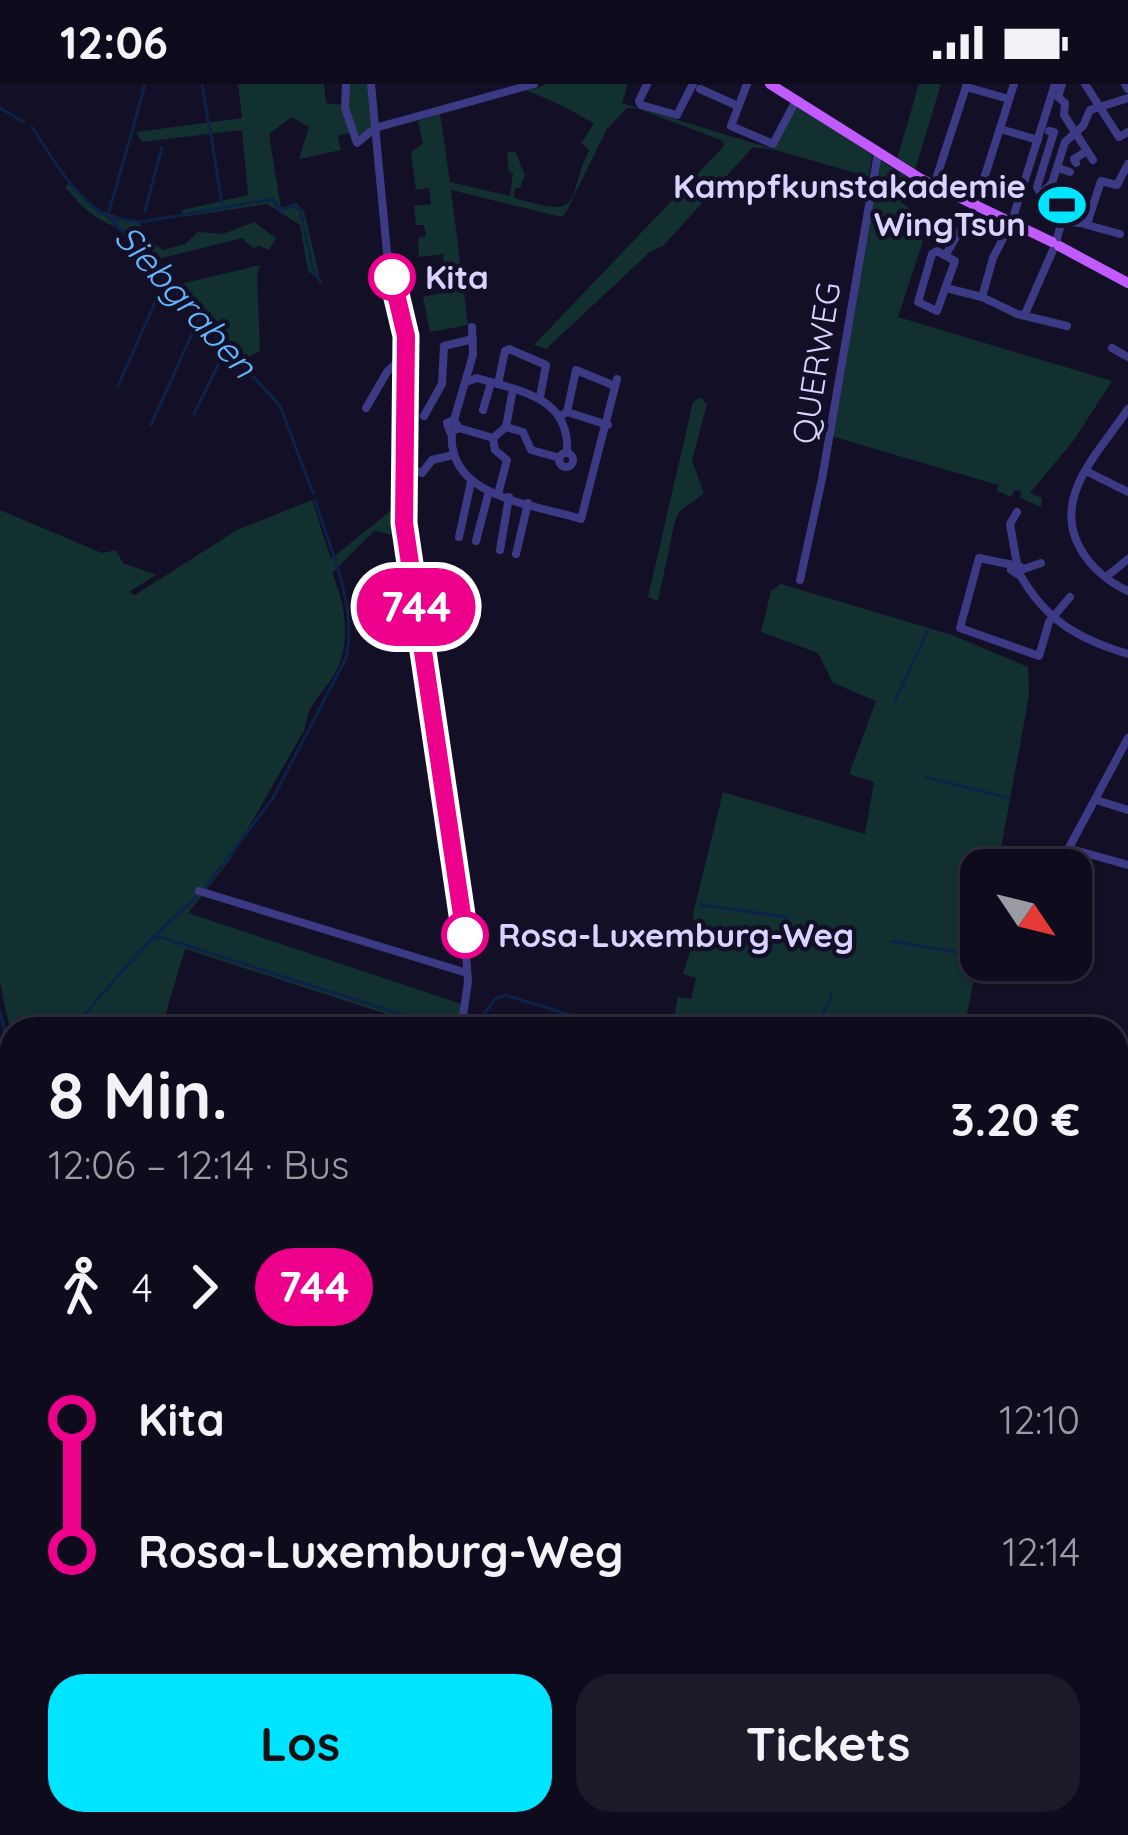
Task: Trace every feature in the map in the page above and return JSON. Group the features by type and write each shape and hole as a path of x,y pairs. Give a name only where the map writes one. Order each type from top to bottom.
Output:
{"main road":[{"path":"770,84 934,186 1128,283"}],"street":[{"path":"346,84 345,108 357,143 375,128 534,84"},
{"path":"371,84 387,252 404,325 414,413 411,469 422,473 432,460 453,454"},
{"path":"647,84 641,105 677,115 697,87 738,106"},
{"path":"747,84 731,127 773,144 793,106"},
{"path":"946,254 975,207 1014,84"},
{"path":"1043,168 1073,168 1074,160 1090,156 1064,115 1058,84"},
{"path":"982,297 1058,84"},
{"path":"1084,84 1119,137 1128,132"},
{"path":"934,186 966,85 1009,99"},
{"path":"1120,234 1041,212 1042,194 1063,149 1090,110 1127,90"},
{"path":"1000,129 1038,140"},
{"path":"1042,194 1037,188 1054,132 1049,131"},
{"path":"1050,145 1063,149"},
{"name":"QUERWEG","path":"800,580 878,153"},
{"path":"1087,224 1101,181 1118,185 1126,175"},
{"path":"1025,314 1062,221"},
{"path":"932,254 946,254 955,261 938,311 918,305 932,254"},
{"path":"946,288 1067,326"},
{"path":"472,327 470,376 453,425 453,454 471,482 580,519 616,382 575,369 564,414 567,458"},
{"path":"462,1017 468,973 461,902 404,523 414,413 442,384 444,346 473,339"},
{"path":"1112,348 1128,357"},
{"path":"483,410 506,349 546,363 540,397"},
{"path":"366,408 387,372 406,354"},
{"path":"470,376 540,397 564,414 608,425"},
{"path":"493,438 506,427 513,389"},
{"path":"1128,409 1124,423 1086,471 1072,501 1072,529 1086,558 1128,591"},
{"path":"414,413 493,438"},
{"path":"506,427 523,432 532,450 595,469"},
{"path":"476,541 499,494 508,460 495,450 493,438"},
{"path":"1086,471 1126,488"},
{"path":"459,537 471,482"},
{"path":"499,494 500,550"},
{"path":"516,554 528,503"},
{"path":"1017,512 1010,524 1017,568 1051,619 1087,642 1128,654"},
{"path":"1041,563 1017,568 979,558 960,628 1039,656 1051,619 1070,597"},
{"path":"1106,577 1128,559"},
{"path":"1070,849 1128,738"},
{"path":"1117,758 1128,762"},
{"path":"1096,800 1128,810"},
{"path":"1092,855 1128,865"},
{"path":"199,891 468,973"}],"green space":[{"path":"238,84 324,84 326,103 342,105 347,84 368,84 372,128 355,142 349,133 338,136 341,150 299,159 309,127 292,117 269,134 281,208 296,203 304,211 319,275 308,271 300,225 267,204 182,217 182,210 248,195 242,130 142,142 136,132 242,118"},
{"path":"547,84 628,84 622,103 773,149 794,104 872,155 869,177 753,147 663,246 650,252 546,349 534,345 724,146 723,141 627,108 607,129 565,214 561,217 451,190 468,325 430,332 423,297 447,292 443,254 419,257 418,238 426,236 424,225 416,225 414,206 431,204 429,188 416,190 411,152 423,143 418,121 440,114 450,182 510,196 513,173 507,153 515,151 525,175 514,198 563,206 574,194 589,150 581,143 594,124 526,91"},
{"path":"919,84 941,84 915,170 897,159"},
{"path":"878,159 912,180 899,200 922,219 913,234 923,241 898,317 1112,381 1074,440 1030,493 1042,498 1041,507 1020,498 1021,491 1015,490 1011,497 997,491 998,485 831,436"},
{"path":"70,182 95,209 141,224 138,234 163,250 185,244 198,232 223,234 254,222 276,238 269,250 253,248 242,238 162,258 158,263 176,285 260,265 260,351 249,357 244,369 116,227 76,200 65,187"},
{"path":"700,397 707,404 692,461 704,493 679,512 658,601 648,597 693,402"},
{"path":"312,500 331,559 400,503 404,537 374,531 332,573 345,626 339,666 311,708 305,729 230,860 188,913 462,1004 460,1017 396,1017 185,949 165,1017 7,1017 0,982 0,510 102,553 116,550 123,563 156,575 129,592 135,595 237,530"},
{"path":"781,584 952,635 1028,667 1029,696 1001,849 960,849 960,981 974,981 966,1017 674,1017 678,997 691,999 696,978 683,974 723,792 865,834 874,782 849,774 876,701 833,683 818,653 761,632 771,591"}],"waterway":[{"path":"130,139 145,84"},
{"path":"202,85 209,126"},
{"name":"Siebgraben","path":"0,108 24,122"},
{"name":"Siebgraben","path":"32,127 75,189 110,218 280,406 313,493"},
{"path":"210,129 222,204"},
{"path":"109,211 129,142"},
{"path":"145,211 162,147"},
{"path":"110,218 141,222 273,199 280,210 300,209 313,269 321,283"},
{"path":"118,386 165,280"},
{"path":"151,425 199,318"},
{"path":"194,414 225,351"},
{"name":"Siebgraben","path":"206,887 273,798 346,658 345,598 315,500"},
{"path":"895,701 928,630"},
{"path":"925,777 1009,798"},
{"name":"Siebgraben","path":"82,1017 197,897"},
{"path":"700,905 787,917"},
{"path":"149,940 160,937 410,1017"},
{"path":"892,941 960,953"},
{"path":"822,1017 832,994"},
{"path":"482,1017 495,999 505,995 577,1017"},
{"path":"0,1011 1,1017"}],"bus line":[{"name":"744","path":"392,277 406,336 404,523 465,935"}],"place":[{"name":"Kampfkunstakademie WingTsun","path":"1062,205"},
{"name":"Kita","path":"392,277"},
{"name":"Rosa-Luxemburg-Weg","path":"465,935"}]}
